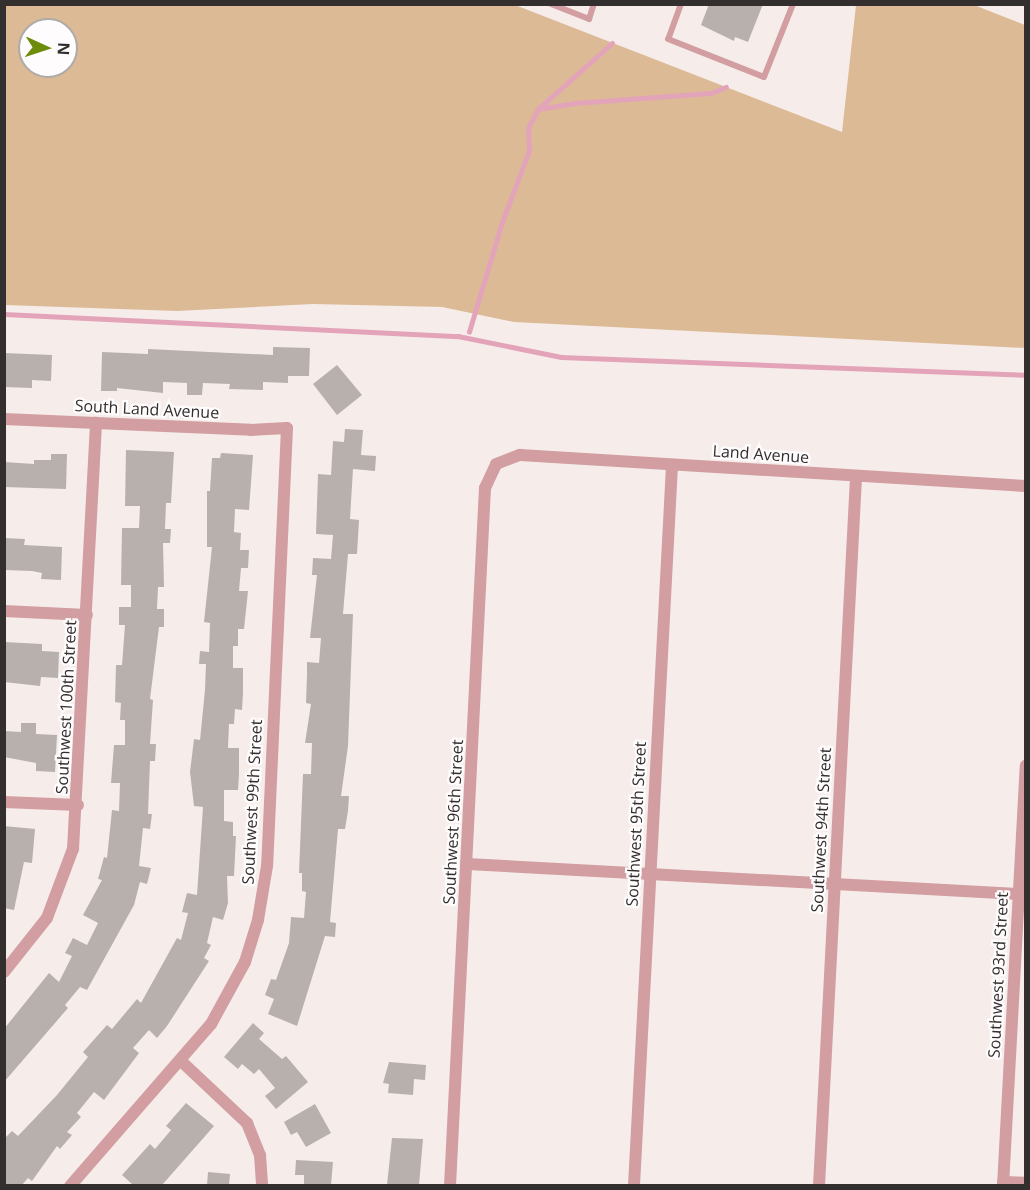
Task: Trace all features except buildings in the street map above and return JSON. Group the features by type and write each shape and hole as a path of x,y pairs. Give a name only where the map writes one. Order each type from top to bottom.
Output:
{"street":[{"name":"South Land Avenue","path":"4,419 251,430 287,428"},
{"name":"Southwest 100th Street","path":"4,972 36,934 54,904 70,863 78,805 96,423"},
{"name":"Southwest 99th Street","path":"70,1185 181,1061 211,1024 236,981 252,942 265,887 287,428"},
{"name":"Land Avenue","path":"496,464 515,455 1026,486"},
{"name":"Southwest 96th Street","path":"450,1185 485,488 496,464"},
{"name":"Southwest 95th Street","path":"634,1185 672,465"},
{"name":"Southwest 94th Street","path":"819,1185 856,477"},
{"path":"4,611 87,615"},
{"name":"Southwest 93rd Street","path":"1003,1184 1019,992 1018,894 1026,765"},
{"path":"4,801 78,805"},
{"path":"467,864 1018,894"},
{"path":"181,1061 247,1124 260,1155 262,1185"},
{"path":"1003,1184 1026,1183"}],"lane":[{"path":"551,4 589,19 594,4"},
{"path":"681,4 668,39 764,77 793,4"}],"shaded area":[{"path":"5,4 515,5 842,132 856,5 974,5 1025,25 1025,348 514,322 442,307 313,304 177,311 5,305"}],"waterway":[{"path":"538,109 612,43"},
{"path":"469,332 502,222 529,151 528,128 538,109 574,103 711,93 726,87"},
{"path":"4,314 458,336 561,357 1026,375"}]}
